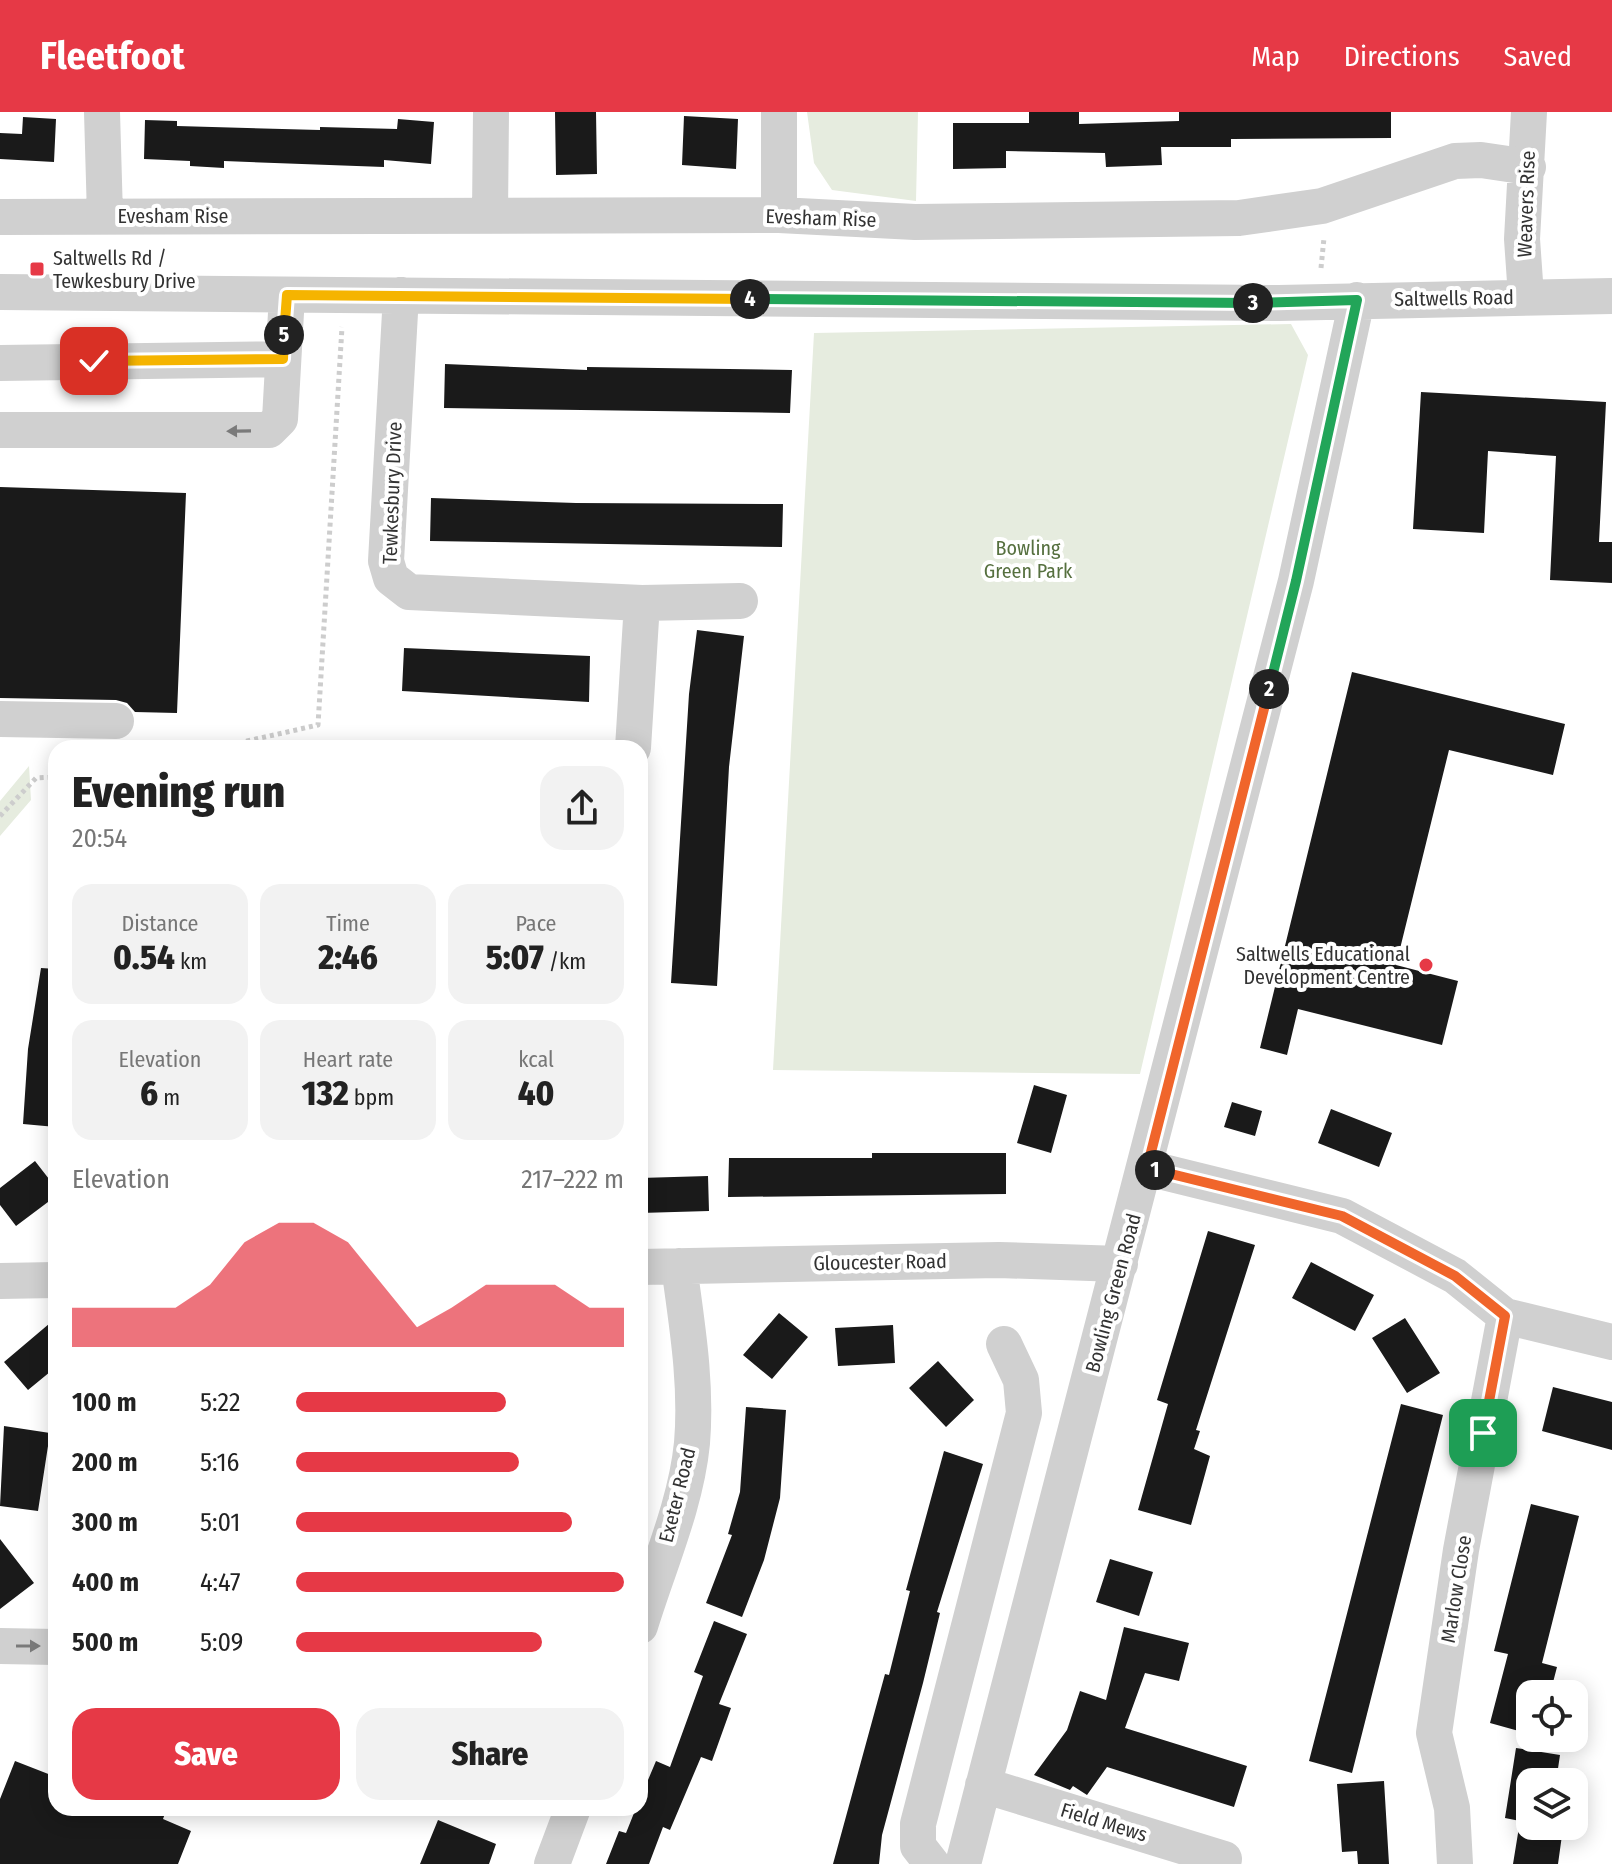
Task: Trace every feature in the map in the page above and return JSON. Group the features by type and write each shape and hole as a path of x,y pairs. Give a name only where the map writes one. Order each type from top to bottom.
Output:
{"street":[{"path":"102,112 105,216"},
{"path":"490,214 491,112"},
{"path":"779,112 779,215"},
{"name":"Weavers Rise","path":"1526,296 1522,239 1529,112"},
{"name":"Evesham Rise","path":"0,217 779,215 915,222 1239,218 1327,205 1455,161 1481,160 1528,167"},
{"name":"Saltwells Road","path":"0,292 1318,302 1612,296"},
{"path":"0,430 269,430 280,419 287,295"},
{"name":"Tewkesbury Drive","path":"401,295 386,561 391,578 409,592 422,593 642,603 740,601"},
{"name":"Bowling Green Road","path":"963,1864 1147,1168 1296,581 1357,300"},
{"path":"0,363 283,359"},
{"path":"633,740 642,603"},
{"path":"0,719 116,721"},
{"path":"1147,1168 1342,1216 1455,1276 1505,1316 1612,1342"},
{"name":"Gloucester Road","path":"648,1267 999,1260 1120,1264"},
{"name":"Exeter Road","path":"648,1600 680,1496 691,1447 691,1352 679,1266"},
{"path":"0,1281 48,1280"},
{"name":"Marlow Close","path":"1455,1864 1452,1808 1434,1733 1461,1550 1505,1316"},
{"path":"932,1864 918,1846 918,1824 1024,1413 1021,1380 1004,1344"},
{"path":"0,1646 48,1647"},
{"name":"Field Mews","path":"983,1785 1224,1859"},
{"path":"552,1864 570,1816"}],"path":[{"path":"1318,302 1327,205"},
{"path":"251,740 318,725 344,294"},
{"path":"0,816 36,778 48,777"}],"green space":[{"path":"807,112 918,112 916,201 832,190 814,163"},
{"name":"Bowling Green Park","path":"1291,324 1308,355 1140,1074 773,1070 814,333"},
{"path":"29,766 31,800 0,836 0,801"}],"building":[{"path":"555,112 596,112 597,174 556,175"},
{"path":"1029,112 1079,112 1079,124 1179,121 1179,112 1391,112 1391,138 1231,139 1231,147 1161,147 1162,165 1106,167 1105,153 1006,151 1006,168 953,169 953,123 1029,123"},
{"path":"684,116 738,119 736,169 682,165"},
{"path":"23,117 56,119 54,162 0,159 0,133 22,134"},
{"path":"398,119 434,122 431,164 384,160 384,167 224,161 224,168 190,166 190,161 144,159 145,120 177,121 177,126 320,130 320,127 397,129"},
{"path":"445,364 587,370 587,367 792,370 790,413 444,408"},
{"path":"1421,392 1606,402 1599,542 1612,542 1612,583 1550,580 1556,456 1488,451 1484,533 1413,529"},
{"path":"0,487 186,493 177,713 135,712 127,703 116,700 0,698"},
{"path":"431,498 576,503 783,504 782,547 430,541"},
{"path":"697,630 744,636 729,767 717,986 671,983 689,694"},
{"path":"404,648 590,656 589,702 402,691"},
{"path":"1352,672 1565,724 1553,775 1449,750 1396,965 1458,981 1442,1045 1298,1009 1287,1055 1260,1048"},
{"path":"41,968 48,968 48,1126 23,1124 28,1049"},
{"path":"1034,1085 1067,1095 1051,1153 1017,1143"},
{"path":"1232,1102 1262,1111 1255,1136 1224,1127"},
{"path":"1331,1109 1392,1133 1379,1167 1318,1143"},
{"path":"872,1153 1006,1153 1006,1194 728,1197 729,1158 872,1158"},
{"path":"35,1161 48,1178 48,1202 16,1226 0,1205 0,1188"},
{"path":"708,1176 709,1211 648,1213 648,1178"},
{"path":"1208,1231 1255,1245 1196,1430 1200,1431 1194,1449 1210,1456 1191,1525 1138,1510 1168,1404 1157,1400"},
{"path":"1311,1262 1374,1295 1355,1331 1292,1298"},
{"path":"779,1313 808,1337 772,1379 743,1355"},
{"path":"1405,1318 1440,1373 1407,1393 1372,1338"},
{"path":"48,1325 48,1374 28,1390 4,1362"},
{"path":"893,1325 895,1363 838,1366 835,1328"},
{"path":"938,1361 974,1400 946,1427 909,1388"},
{"path":"1553,1387 1612,1402 1612,1450 1542,1431"},
{"path":"1401,1404 1443,1415 1352,1773 1309,1761"},
{"path":"746,1407 786,1410 780,1498 764,1560 742,1617 706,1603 732,1535 728,1534 740,1492"},
{"path":"4,1426 48,1433 38,1511 0,1506"},
{"path":"944,1451 983,1464 937,1612 940,1613 923,1683 882,1835 879,1864 833,1864 885,1674 889,1675 910,1591 906,1590"},
{"path":"1531,1504 1579,1516 1542,1663 1557,1667 1554,1680 1516,1680 1516,1730 1490,1723 1508,1654 1494,1651"},
{"path":"0,1539 34,1583 0,1609"},
{"path":"1110,1559 1153,1572 1139,1616 1096,1602"},
{"path":"714,1621 747,1634 719,1704 731,1708 712,1761 701,1757 670,1830 663,1827 649,1864 606,1864 619,1831 626,1833 633,1816 648,1816 648,1780 656,1761 670,1767 703,1676 694,1672"},
{"path":"1124,1627 1189,1643 1179,1681 1145,1673 1125,1728 1247,1766 1234,1807 1107,1767 1087,1795 1073,1786 1070,1790 1034,1775 1067,1730 1080,1691 1106,1700"},
{"path":"1516,1748 1516,1752 1560,1755 1558,1768 1516,1768 1516,1820 1505,1818"},
{"path":"15,1761 48,1774 48,1816 164,1816 163,1819 191,1831 178,1864 0,1864 0,1799"},
{"path":"1384,1781 1389,1864 1358,1864 1357,1851 1342,1852 1337,1784"},
{"path":"438,1820 496,1844 489,1864 420,1864"},
{"path":"1517,1840 1561,1840 1558,1864 1513,1864"}],"place":[{"name":"Saltwells Rd / Tewkesbury Drive","path":"37,269"},
{"name":"Saltwells Educational Development Centre","path":"1426,965"}],"route":[{"path":"94,361 283,359 287,295 1279,303 1357,300 1296,581 1147,1168 1342,1216 1455,1276 1505,1316 1483,1433"}]}
